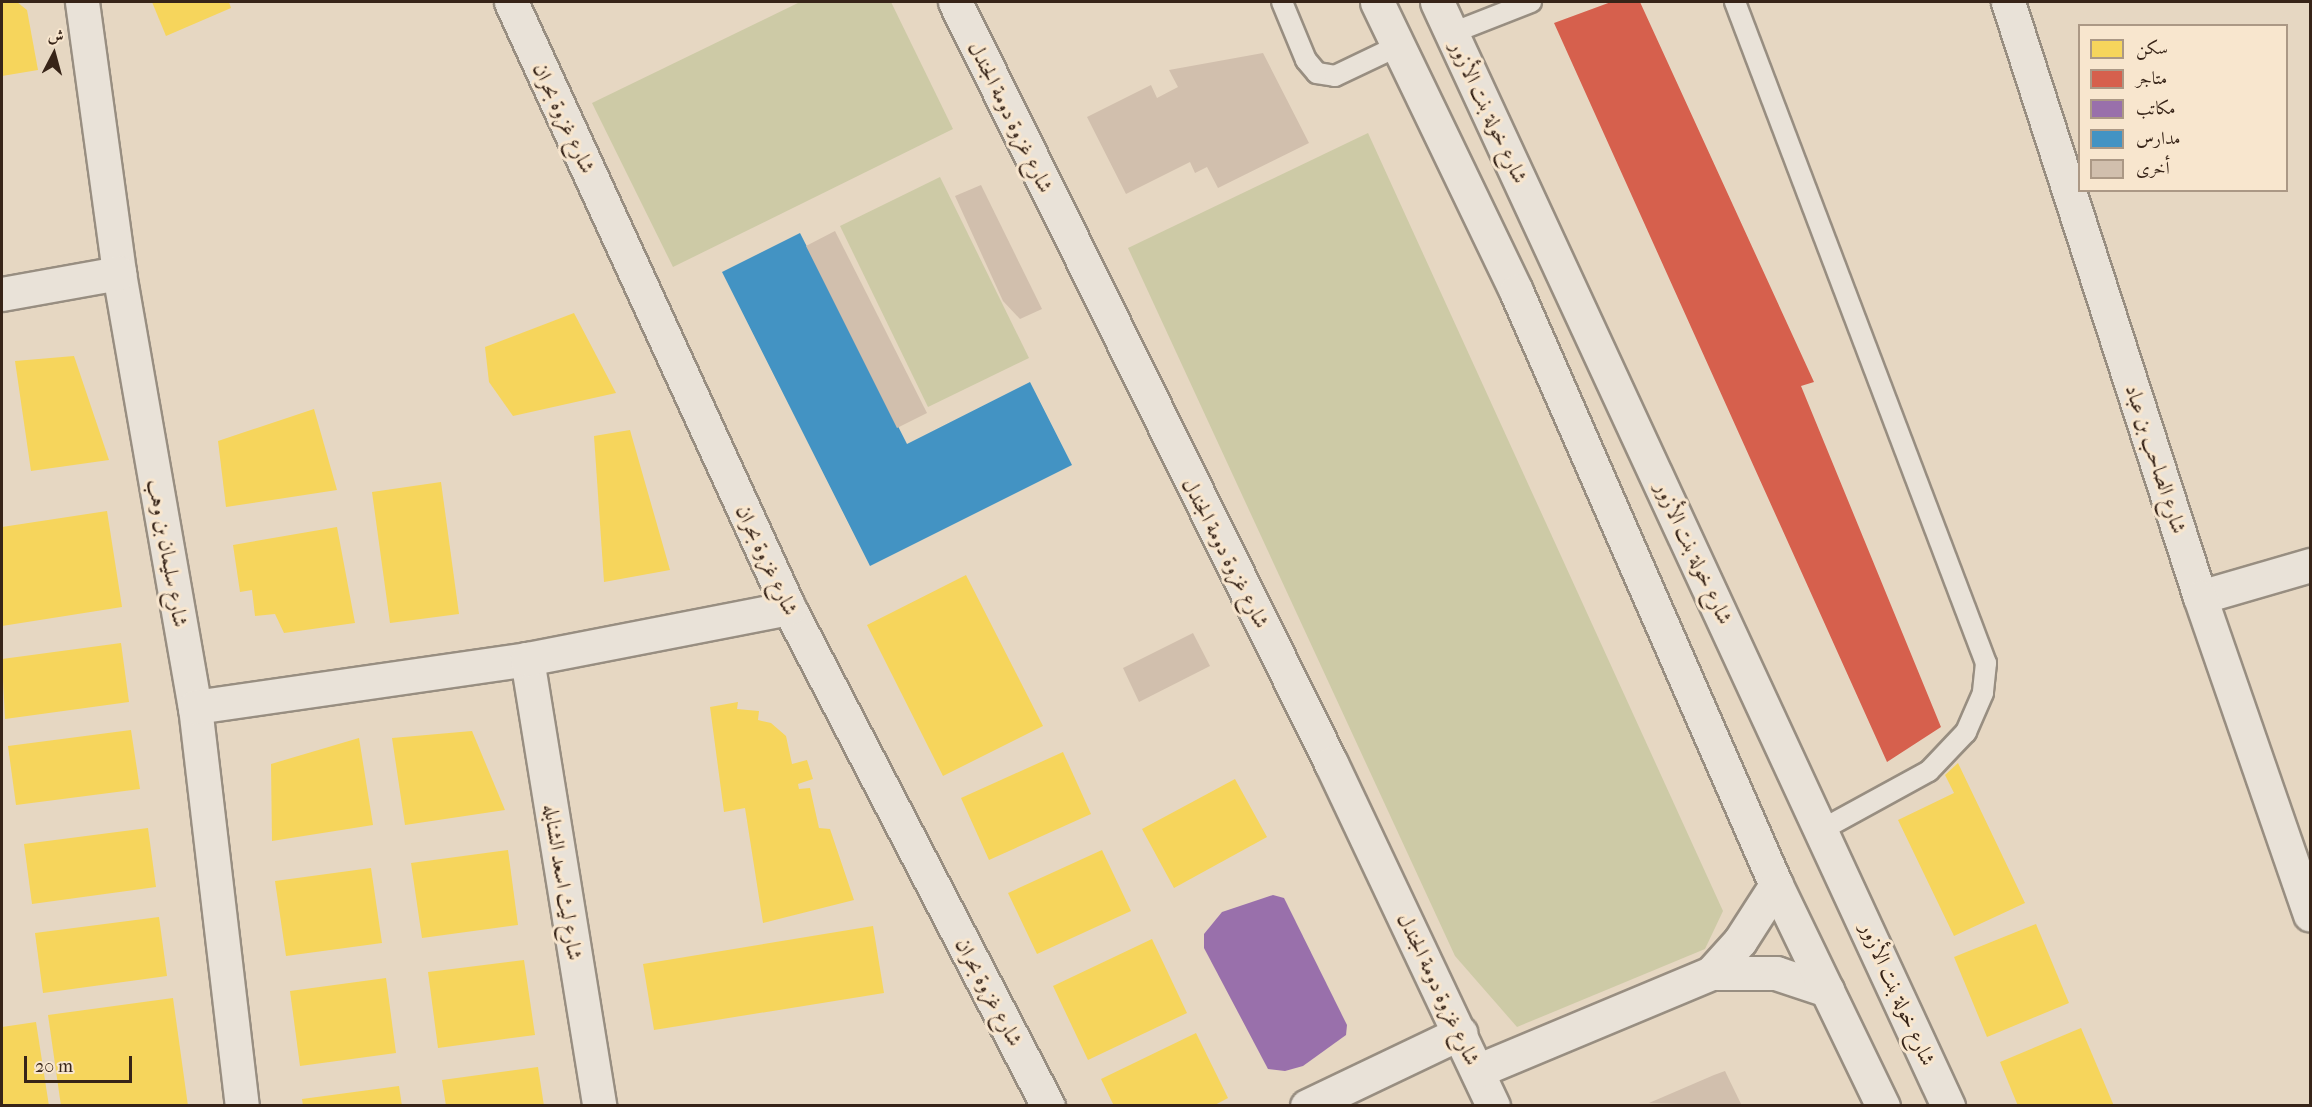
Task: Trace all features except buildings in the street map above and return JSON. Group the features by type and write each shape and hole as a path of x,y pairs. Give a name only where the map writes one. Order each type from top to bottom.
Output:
{"street":[{"name":"شارع سليمان بن وهب","path":"82,2 119,273 195,707 242,1106"},
{"name":"شارع غزوة بحران","path":"511,2 789,608 1048,1106"},
{"name":"شارع غزوة دومة الجندل","path":"955,2 1331,763 1493,1106"},
{"path":"1377,2 1516,291 1776,885 1882,1106"},
{"name":"شارع خولة بنت الأزور","path":"1437,2 1823,829 1948,1106"},
{"name":"شارع الصاحب بن عباد","path":"2008,2 2200,597 2310,914"},
{"path":"2,294 119,273"},
{"path":"1516,291 1565,276"},
{"path":"2200,597 2310,565"},
{"path":"195,707 527,659 789,608"},
{"name":"شارع ليث اسعد الشنابله","path":"527,659 599,1106"},
{"path":"1711,973 1740,941 1776,885"},
{"path":"1477,1071 1711,973 1776,973 1827,990"},
{"path":"1307,1106 1460,1033"}],"lane":[{"path":"1282,2 1306,60 1317,73 1335,76 1398,46"},
{"path":"1452,33 1531,2"},
{"path":"1735,2 1986,663 1983,693 1966,732 1929,771 1823,829"}],"shaded area":[{"path":"800,2 891,2 953,129 673,267 592,103"},
{"path":"1368,133 1723,911 1705,949 1517,1027 1455,956 1128,248"},
{"path":"940,177 1029,358 928,407 840,226"}]}
